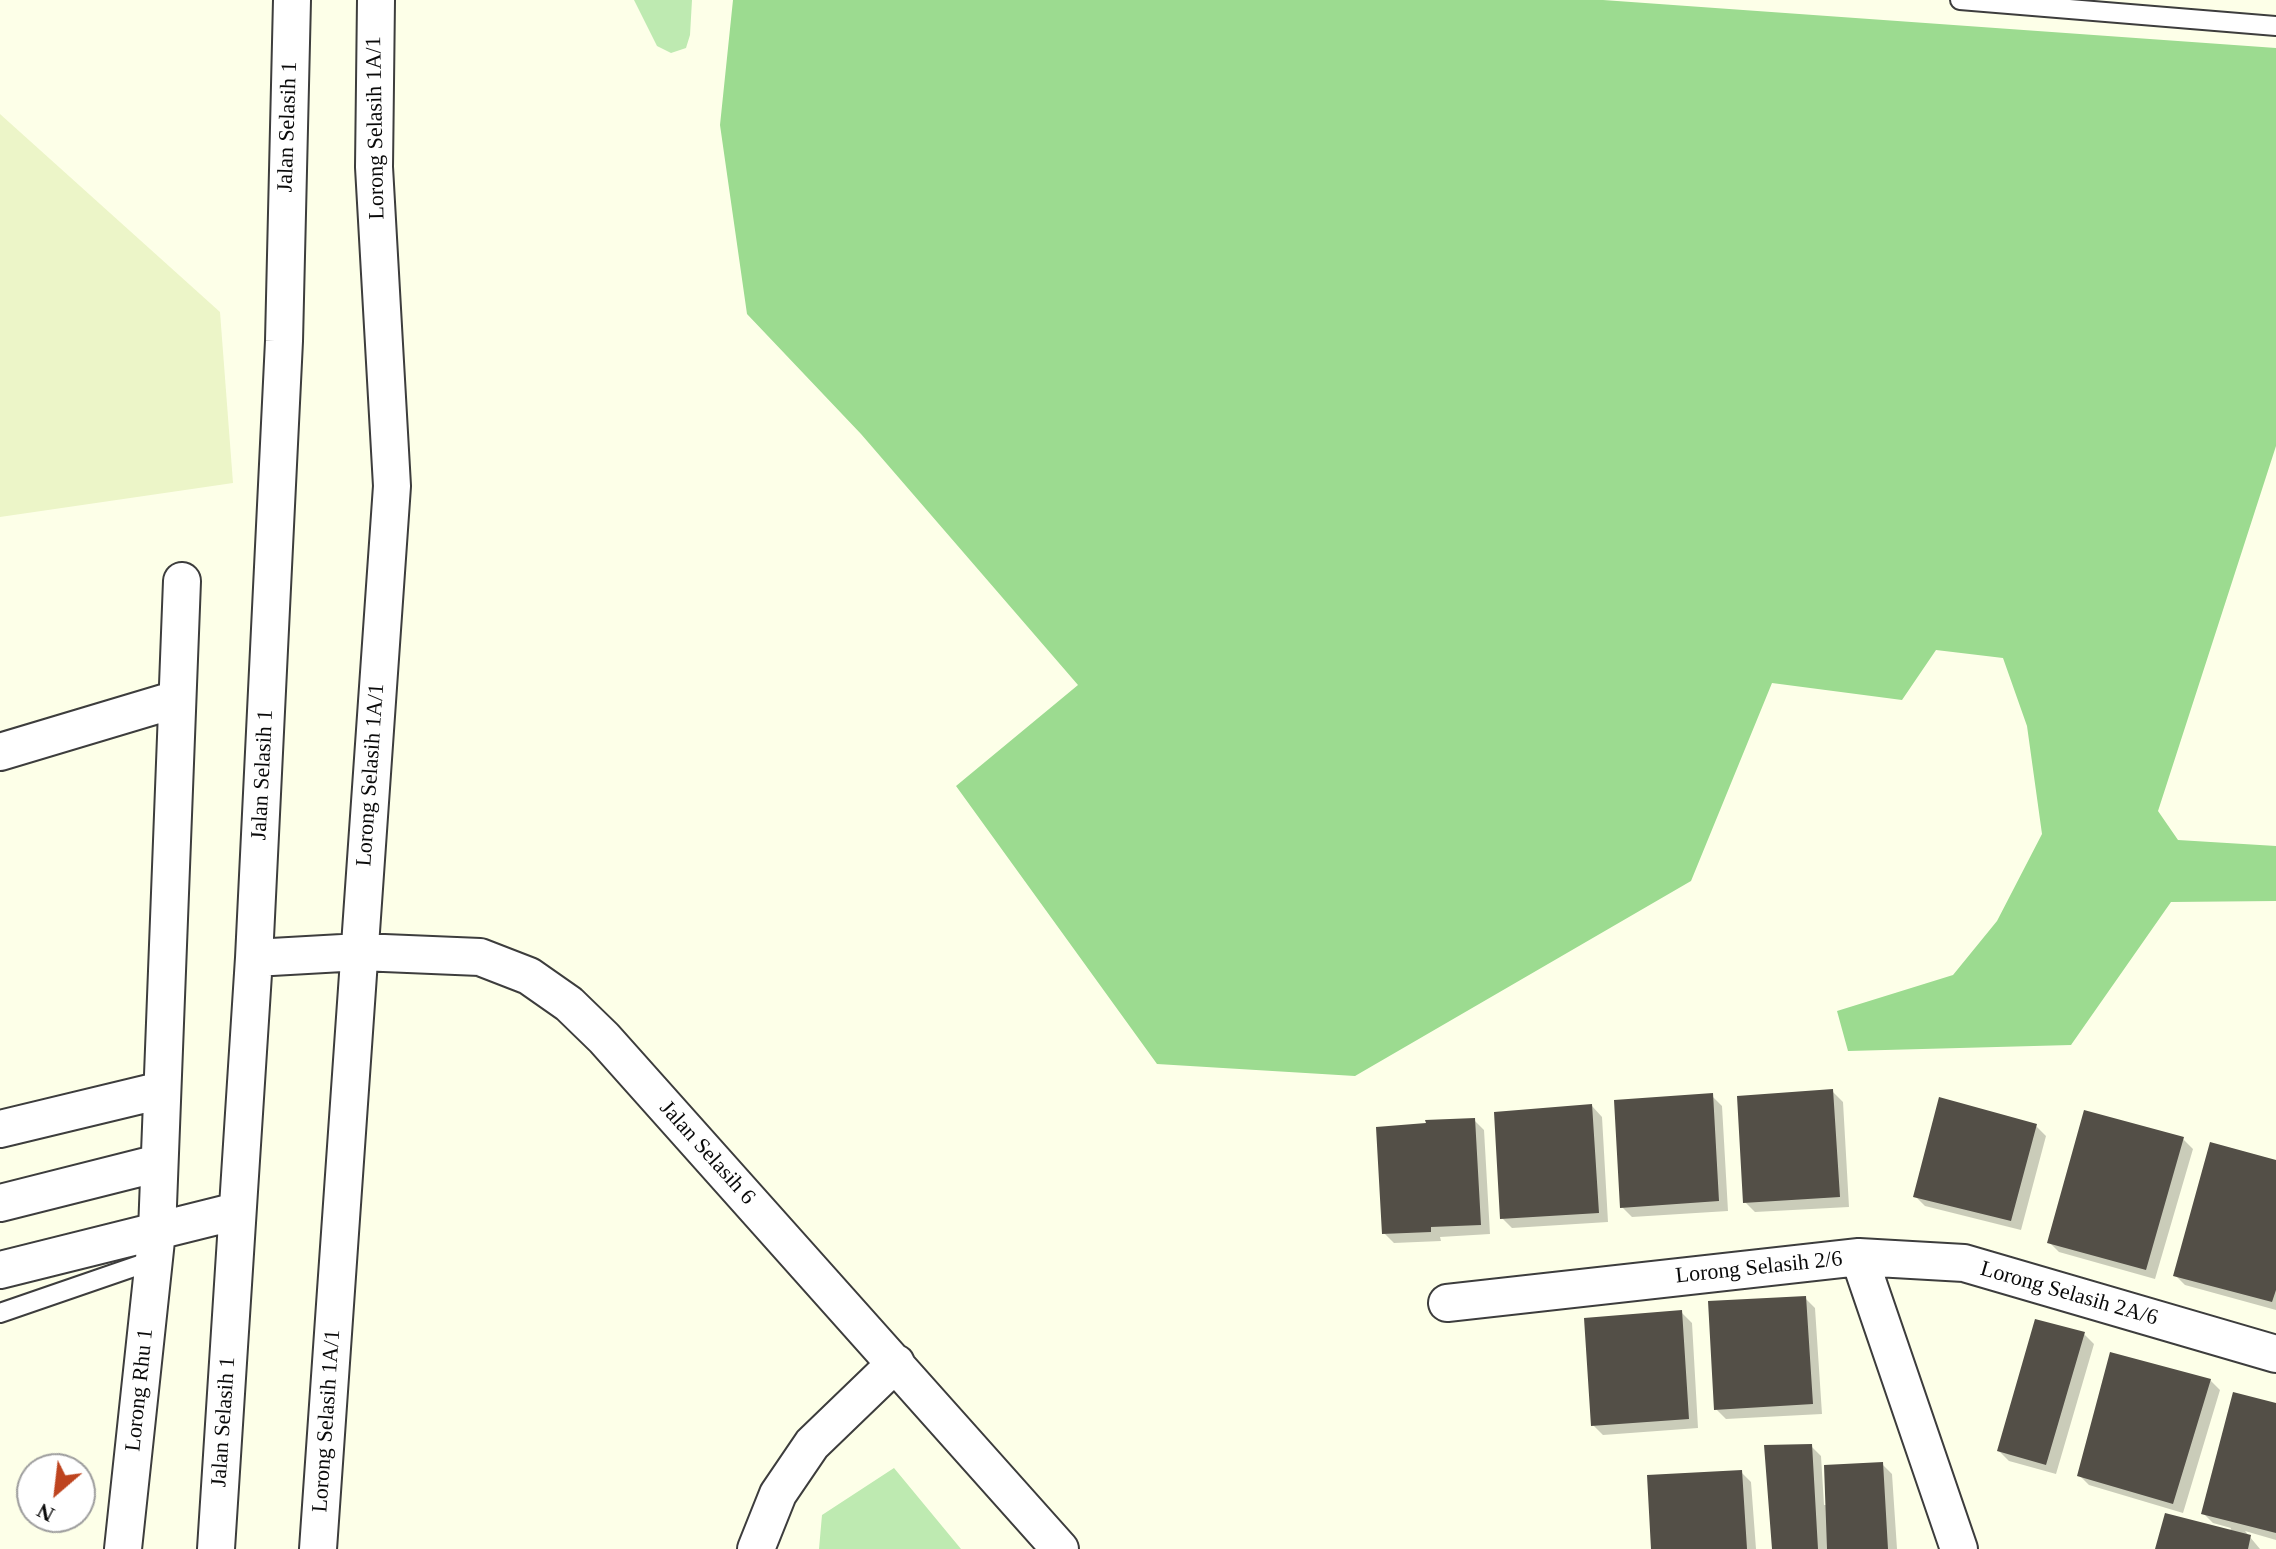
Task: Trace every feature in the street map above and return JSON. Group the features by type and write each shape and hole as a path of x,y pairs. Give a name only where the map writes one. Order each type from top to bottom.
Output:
{"street":[{"name":"Jalan Selasih 1","path":"216,1549 254,958 284,341 292,0"},
{"name":"Lorong Selasih 1A/1","path":"318,1549 392,486 374,167 376,0"},
{"name":"Lorong Rhu 1","path":"123,1549 156,1246 182,581"},
{"path":"0,752 177,699"},
{"name":"Jalan Selasih 6","path":"254,958 360,952 480,957 529,976 569,1004 604,1038 1060,1549"},
{"path":"0,1129 162,1090"},
{"path":"0,1203 159,1163"},
{"path":"0,1270 156,1246 237,1211"},
{"name":"Lorong Selasih 2/6","path":"1447,1303 1859,1257 1959,1549"},
{"name":"Lorong Selasih 2A/6","path":"1859,1257 1964,1263 2276,1354"},
{"path":"756,1549 778,1494 812,1444 896,1363"}],"lane":[{"path":"1960,0 2276,26"},
{"path":"0,1313 156,1246"}],"green space":[{"path":"634,0 692,0 686,48 671,53 657,46"},
{"path":"733,0 1603,0 2276,48 2276,446 2158,811 2178,840 2276,846 2276,901 2171,902 2071,1045 1848,1051 1837,1011 1953,975 1997,921 2042,834 2027,726 2003,658 1936,650 1902,700 1772,683 1691,881 1355,1076 1157,1064 956,786 1078,685 861,434 747,314 720,125"},
{"path":"0,114 220,312 233,483 0,517"},
{"path":"894,1468 961,1549 819,1549 822,1515"}],"building":[{"path":"1833,1089 1840,1197 1743,1203 1737,1096"},
{"path":"1713,1093 1719,1201 1620,1208 1614,1100"},
{"path":"1939,1097 2037,1124 2011,1221 1913,1197"},
{"path":"1592,1104 1599,1213 1500,1219 1494,1112"},
{"path":"2084,1110 2184,1137 2146,1270 2047,1243"},
{"path":"1475,1118 1481,1225 1431,1227 1431,1232 1382,1234 1376,1127 1426,1123 1425,1120"},
{"path":"2210,1142 2276,1160 2276,1290 2272,1302 2173,1276"},
{"path":"1806,1296 1813,1404 1714,1410 1708,1301"},
{"path":"1682,1310 1689,1419 1591,1426 1584,1318"},
{"path":"2035,1319 2085,1332 2046,1465 1997,1451"},
{"path":"2110,1352 2211,1379 2173,1504 2077,1476"},
{"path":"2233,1392 2276,1403 2276,1533 2201,1514"},
{"path":"1812,1444 1818,1549 1772,1549 1764,1445"},
{"path":"1883,1462 1888,1549 1827,1549 1824,1465"},
{"path":"1742,1470 1747,1549 1651,1549 1647,1475"},
{"path":"2165,1513 2251,1535 2248,1549 2155,1549"}]}
